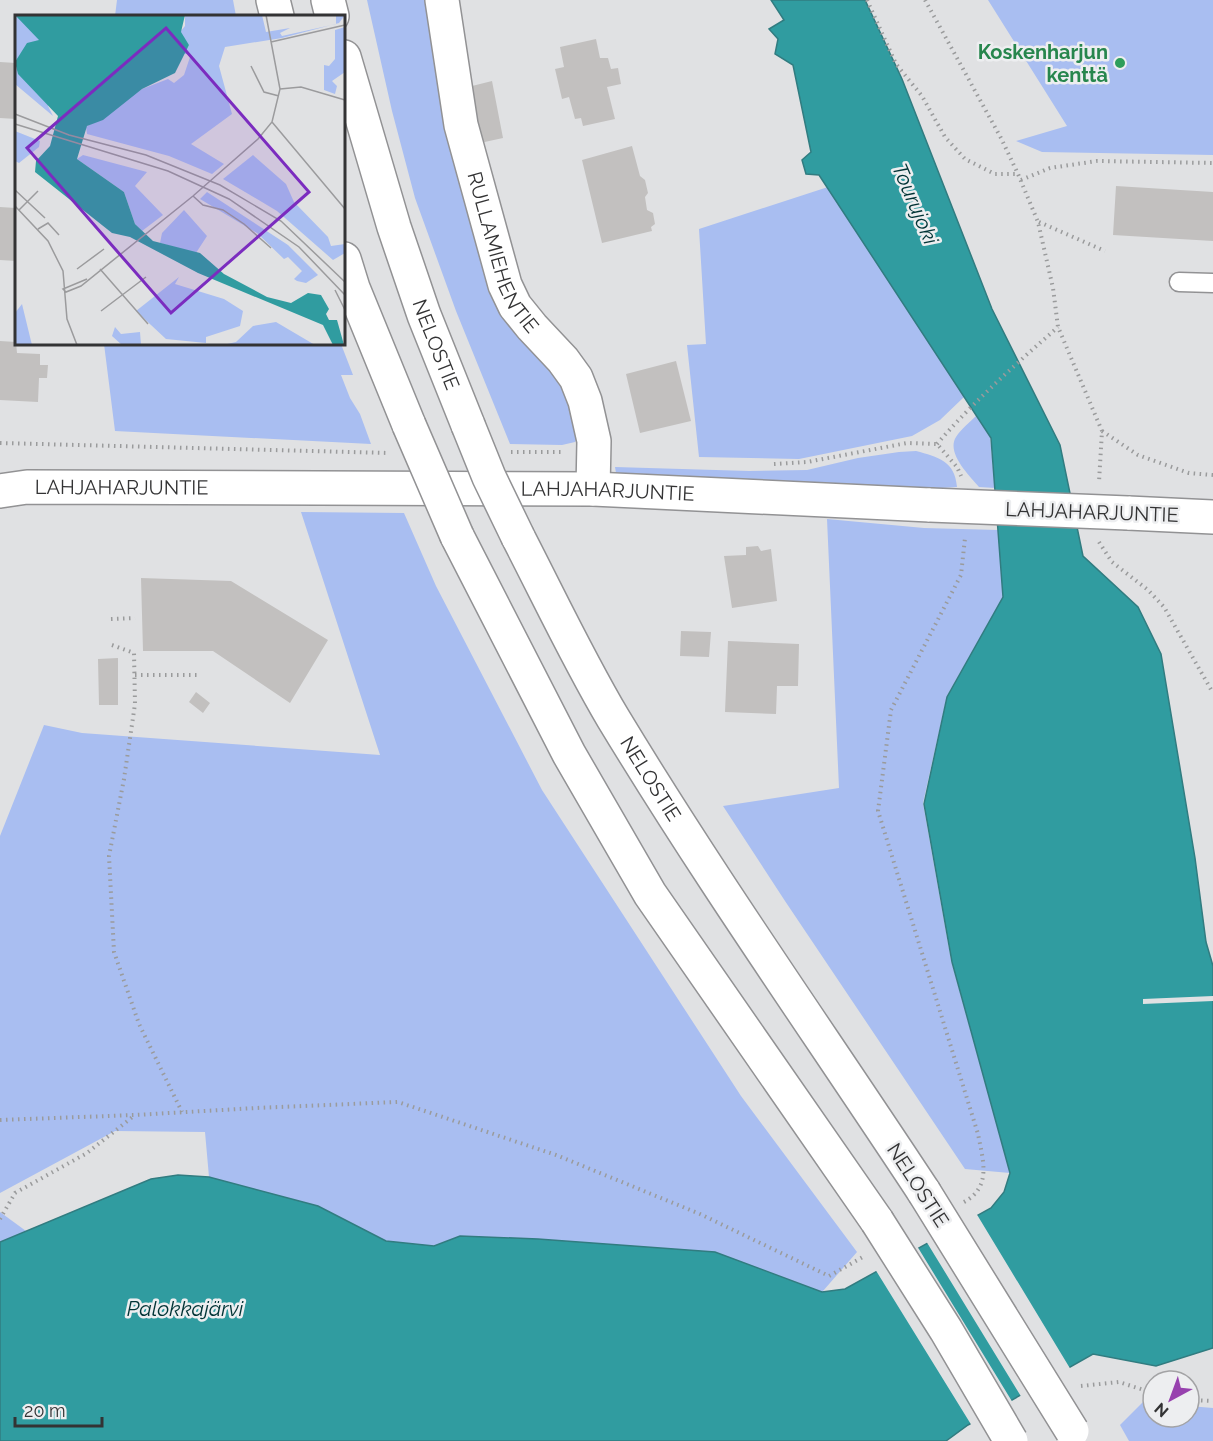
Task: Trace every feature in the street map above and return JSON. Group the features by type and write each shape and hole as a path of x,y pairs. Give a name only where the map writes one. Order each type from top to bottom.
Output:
{"main road":[{"path":"273,0 277,15"},
{"path":"328,0 332,15"},
{"name":"RULLAMIEHENTIE","path":"442,0 461,125 505,285 515,306 576,378 594,441 593,489"},
{"name":"NELOSTIE","path":"345,60 424,315 489,477 580,659 710,872 924,1192 1075,1436"},
{"path":"345,262 404,439 457,536 569,754 650,894 877,1221 946,1330 1011,1441"},
{"name":"LAHJAHARJUNTIE","path":"0,491 27,487 593,489 930,506 1213,516"}],"lane":[{"path":"1179,282 1213,283"}],"path":[{"path":"867,0 896,64 922,96 945,137 965,159 995,174 1018,174"},
{"path":"925,0 1001,138 1021,180 1038,222 1053,288 1058,327 1102,431 1138,455 1189,473 1213,475"},
{"path":"1021,180 1050,168 1097,161 1213,163"},
{"path":"1038,222 1105,251"},
{"path":"936,444 954,423 1058,327"},
{"path":"0,443 364,453 404,439"},
{"path":"774,464 807,462 907,443 936,444 957,466 961,476"},
{"path":"507,452 555,451 593,456"},
{"path":"954,1208 975,1196 983,1180 984,1165 978,1134 878,811 891,710 961,575 966,530"},
{"path":"1148,590 1164,607 1213,693"},
{"path":"111,619 135,618"},
{"path":"112,645 134,653 135,675 135,704 124,779 109,856 114,952 139,1024 182,1112"},
{"path":"135,675 201,675"},
{"path":"0,1120 398,1102 556,1155 700,1214 829,1276 871,1253"},
{"path":"0,1219 15,1192 87,1153 135,1115"}],"shaded area":[{"path":"117,0 233,0 236,15 115,15"},
{"path":"367,0 432,0 454,150 554,358 579,434 575,442 562,445 510,444 456,311 415,198 392,111"},
{"name":"Koskenharjun kenttä","path":"988,0 1213,0 1213,155 1042,152 1016,141 1067,126"},
{"path":"828,187 964,397 940,420 912,436 799,459 699,457 687,345 706,344 699,229"},
{"path":"104,345 341,345 353,375 341,375 350,398 360,414 371,444 115,431"},
{"path":"976,416 990,437 995,488 979,487 960,464 954,450 956,437"},
{"path":"916,451 938,458 949,466 956,478 957,487 925,489 632,479 616,473 615,467 749,471 807,470 858,458"},
{"path":"301,512 404,513 436,586 542,790 741,1096 857,1252 823,1291 829,1294 386,1241 318,1206 209,1177 205,1132 115,1131 0,1193 0,836 44,725 82,733 380,755"},
{"path":"827,519 924,528 998,530 1003,597 947,696 923,803 951,960 1010,1173 965,1169 723,806 839,788"},
{"path":"0,1212 26,1231 0,1242"},
{"path":"1141,1404 1141,1429 1201,1429 1201,1407 1213,1408 1213,1441 1129,1441 1120,1425"}],"water":[{"name":"Palokkajärvi","path":"771,0 865,0 902,79 992,309 1060,445 1083,556 1138,607 1161,654 1195,858 1206,942 1213,966 1213,1348 1156,1366 1093,1354 968,1425 946,1441 0,1441 0,1242 151,1179 178,1175 209,1177 318,1206 386,1241 434,1246 460,1236 538,1239 715,1252 822,1292 845,1289 991,1208 1004,1192 1010,1173 952,962 924,804 947,697 1003,597 991,438 819,175 806,174 802,160 811,152 793,65 775,54 778,39 769,29 784,20"}],"pier":[{"path":"1213,996 1213,1001 1143,1004 1143,999"},
{"path":"976,1213 1071,1370 1022,1398 926,1241"},
{"path":"917,1246 1013,1403 972,1426 875,1269"}],"building":[{"path":"596,39 600,58 608,58 611,69 618,68 621,84 607,87 615,119 583,126 581,118 575,119 569,97 562,99 555,69 564,67 560,47"},
{"path":"0,62 15,63 15,119 0,118"},
{"path":"492,81 503,138 480,143 468,87"},
{"path":"632,146 640,176 645,180 648,193 645,197 647,210 653,213 655,224 651,227 652,231 602,243 582,160"},
{"path":"1116,186 1213,192 1213,241 1113,235"},
{"path":"0,207 15,208 15,261 0,260"},
{"path":"0,341 15,342 17,353 40,354 40,365 48,365 47,378 39,378 38,402 0,400"},
{"path":"676,361 691,421 640,433 626,374"},
{"path":"758,546 761,551 771,549 777,601 732,608 724,556 746,555 746,547"},
{"path":"141,578 231,581 328,640 290,703 213,651 143,651"},
{"path":"681,631 711,632 709,657 680,656"},
{"path":"728,641 799,644 798,686 777,686 776,714 725,712"},
{"path":"118,658 118,705 99,705 98,659"},
{"path":"196,692 210,703 203,713 189,702"}],"place":[{"name":"Koskenharjun kenttä","path":"1120,63"}],"water label":[{"name":"Tourujoki","path":"915,204"}]}
